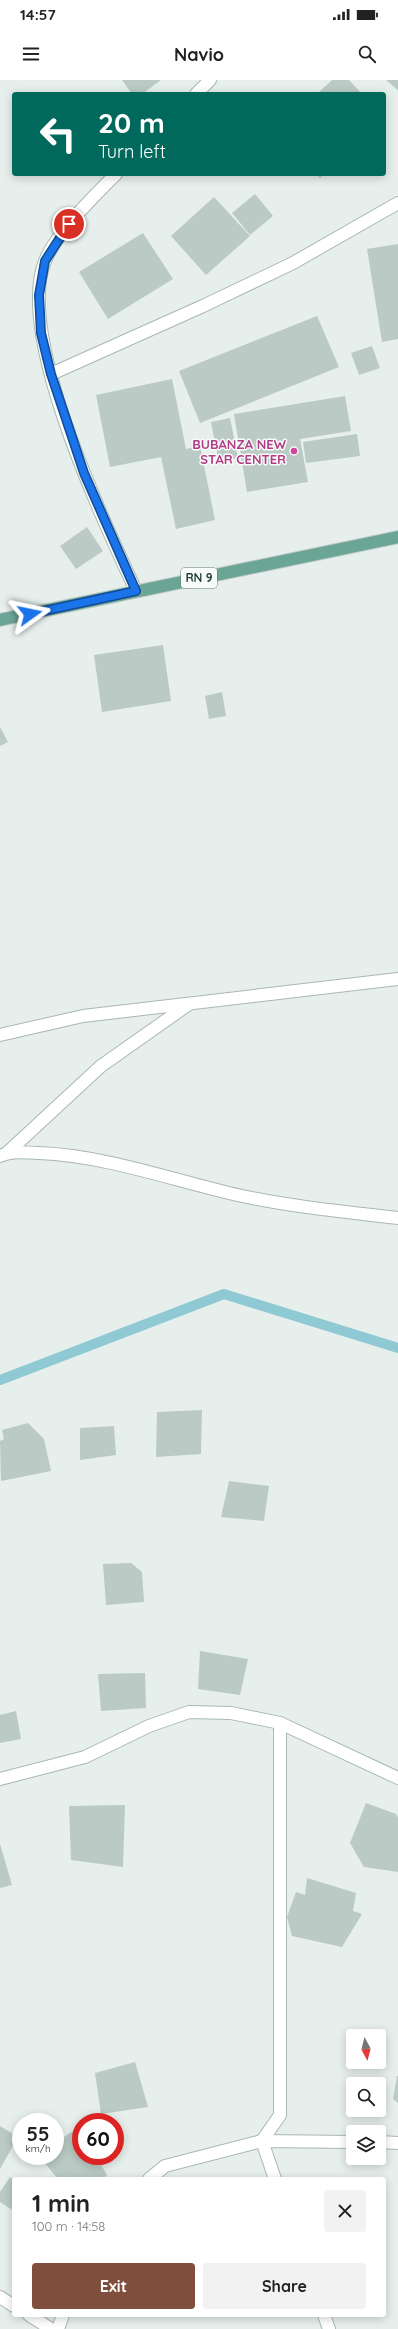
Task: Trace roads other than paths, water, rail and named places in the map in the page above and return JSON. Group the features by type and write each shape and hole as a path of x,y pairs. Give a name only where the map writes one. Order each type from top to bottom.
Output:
{"main road":[{"name":"RN 9","path":"0,620 398,537"}],"street":[{"path":"198,92 210,80"},
{"path":"114,176 69,224 45,261 39,295 41,333 51,374 84,473 136,591"},
{"path":"51,374 203,306 293,263 398,203"},
{"path":"0,1035 83,1016 398,979"},
{"path":"4,1154 101,1066 190,1003"},
{"path":"4,1154 59,1154 111,1162 242,1196 316,1209 398,1218"},
{"path":"0,1778 85,1757 149,1726 189,1712 231,1713 280,1723 398,1778"},
{"path":"262,2141 280,2115 280,1723"},
{"path":"262,2141 274,2177"},
{"path":"151,2177 165,2166 262,2141 346,2142"},
{"path":"386,2142 398,2143"},
{"path":"0,2297 12,2305"},
{"path":"32,2317 51,2329"},
{"path":"58,2329 62,2317"},
{"path":"325,2317 329,2329"}],"waterway":[{"path":"0,1380 224,1294 398,1348"}],"place":[{"name":"BUBANZA NEW STAR CENTER","path":"294,451"}]}
